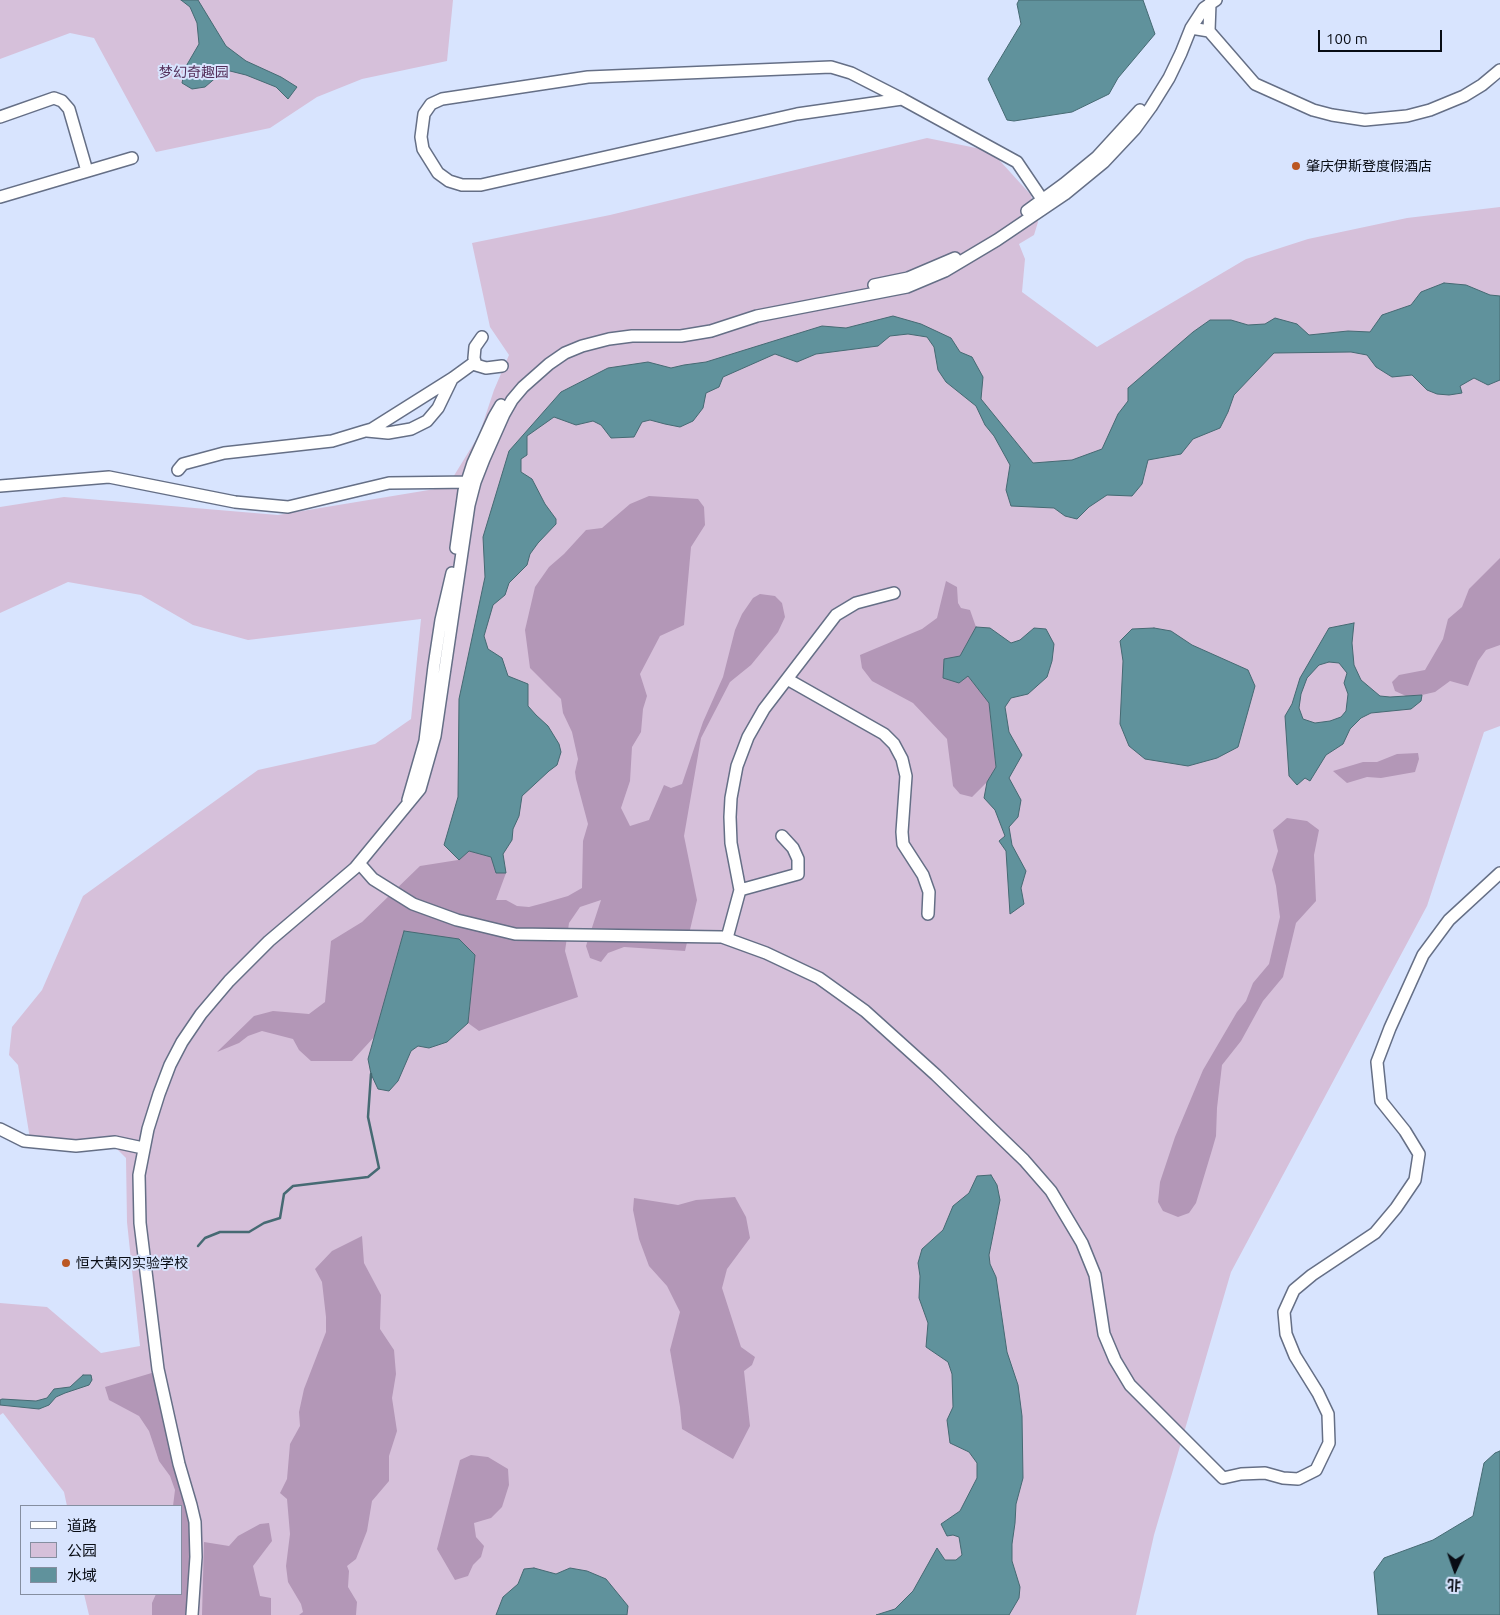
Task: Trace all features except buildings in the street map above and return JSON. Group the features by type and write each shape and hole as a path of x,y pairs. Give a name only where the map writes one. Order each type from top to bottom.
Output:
{"street":[{"path":"1045,203 1065,194 1104,162 1135,129 1169,78 1191,28 1210,1"},
{"path":"1209,31 1210,1"},
{"path":"192,1615 196,1557 194,1522 158,1369 140,1223 139,1175 144,1148 159,1094 170,1064 201,1014 229,981 269,941 359,863 420,789 435,736 471,482 512,400 523,387 549,364 565,353 582,346 609,339 632,336 681,336 711,331 757,316 907,287 945,271 997,240 1045,203 1097,157 1139,112 1153,93 1194,10 1210,1"},
{"path":"1191,28 1209,31 1255,84 1313,110 1365,120 1407,116 1430,110 1464,96 1482,85 1500,70"},
{"path":"902,99 797,114 481,185 462,185 449,181 438,173 424,149 421,137 424,114 431,104 442,100 588,76 831,67 851,73 902,99 1017,162 1045,203"},
{"path":"0,117 54,98 62,100 69,109 87,171"},
{"path":"0,197 132,158"},
{"path":"482,336 475,347 474,358 476,365 486,368 502,366"},
{"path":"178,470 182,464 224,454 332,441 372,429 475,362"},
{"path":"365,431 388,433 411,429 427,421 438,408 453,378"},
{"path":"0,486 109,477 235,502 288,507 389,483 471,482"},
{"path":"726,938 740,890 731,843 731,798 737,766 748,737 764,709 836,615 856,603 894,593"},
{"path":"787,680 884,734 894,744 902,759 906,776 902,832 903,844 923,874 929,892 928,914"},
{"path":"740,890 798,874 798,859 793,848 782,836"},
{"path":"359,863 373,878 413,904 456,920 515,934 722,936 766,953 819,978 865,1011 936,1075 1024,1160 1051,1191 1082,1243 1095,1275 1104,1334 1115,1360 1130,1386 1222,1478 1241,1474 1265,1473 1283,1478 1298,1479 1316,1470 1329,1443 1328,1414 1318,1393 1295,1356 1286,1334 1284,1312 1294,1290 1312,1274 1375,1233 1396,1208 1415,1180 1419,1154 1406,1131 1381,1101 1377,1062 1423,954 1449,920 1500,873"},
{"path":"0,1129 24,1141 76,1146 115,1142 144,1148"}],"green space":[{"name":"梦幻奇趣园","path":"0,0 453,0 447,61 362,79 317,97 270,128 156,152 94,38 70,33 0,59"},
{"path":"927,138 991,151 1031,195 1038,222 1034,235 1019,244 1025,259 1022,292 1097,347 1246,259 1308,239 1407,218 1500,207 1500,726 1484,732 1427,906 1231,1272 1154,1535 1136,1615 89,1615 84,1595 182,1595 182,1505 67,1505 64,1492 3,1413 0,1415 0,1303 47,1307 101,1353 140,1346 127,1222 126,1158 116,1148 90,1150 31,1145 18,1065 9,1055 12,1027 42,990 83,896 258,770 375,744 411,719 421,619 248,640 193,625 141,595 68,582 0,613 0,507 64,497 278,515 447,487 479,435 494,390 509,355 490,327 472,243 610,215"}],"shaded area":[{"path":"649,496 698,499 704,507 705,525 691,547 684,625 660,636 640,674 647,696 643,709 641,732 632,747 630,781 621,808 630,826 649,820 664,785 671,788 682,784 703,722 723,677 735,630 742,614 753,598 760,594 775,596 782,603 785,617 778,632 751,665 730,682 701,738 684,836 697,900 685,951 624,947 608,953 601,962 590,958 586,946 601,900 580,907 569,923 565,951 578,997 479,1031 468,1023 475,955 404,931 375,1036 352,1061 311,1061 299,1050 293,1039 262,1031 217,1052 254,1016 273,1011 309,1014 325,1002 331,941 362,922 420,866 458,860 469,851 492,857 496,873 506,873 496,900 506,900 517,906 529,907 544,903 568,896 582,888 583,841 588,824 576,779 575,772 578,759 572,732 563,713 561,699 530,668 525,630 535,587 549,567 586,530 602,528 630,504"},
{"path":"1500,558 1500,645 1486,650 1478,661 1468,686 1450,681 1435,692 1422,695 1406,696 1395,691 1392,682 1399,675 1425,670 1443,639 1448,619 1462,607 1469,589"},
{"path":"946,581 957,587 958,603 961,608 970,610 976,627 960,656 968,676 989,702 996,767 987,782 972,797 960,794 953,786 947,739 913,703 872,681 862,668 860,655 922,629 937,618"},
{"path":"1418,753 1419,759 1415,772 1381,778 1367,777 1347,783 1333,771 1363,762 1377,762 1397,754"},
{"path":"1287,818 1307,821 1319,830 1314,855 1316,901 1296,923 1283,977 1263,1001 1241,1041 1222,1065 1216,1136 1212,1150 1196,1203 1189,1213 1178,1217 1163,1211 1158,1202 1160,1182 1175,1137 1203,1070 1237,1012 1246,1001 1253,983 1269,964 1280,917 1272,870 1278,851 1273,830"},
{"path":"735,1197 746,1217 750,1238 727,1269 722,1288 741,1347 755,1357 752,1365 744,1371 750,1426 733,1459 682,1429 670,1350 680,1312 667,1286 649,1266 639,1239 633,1210 634,1198 678,1205 696,1200"},
{"path":"362,1236 364,1263 381,1295 380,1329 394,1350 396,1374 392,1398 397,1431 389,1456 389,1481 372,1501 367,1531 356,1559 347,1566 349,1571 348,1587 357,1602 356,1615 299,1615 303,1612 301,1604 288,1582 286,1566 290,1534 287,1499 280,1493 287,1479 290,1444 300,1426 299,1412 304,1389 326,1332 322,1282 315,1269 332,1251"},
{"path":"155,1372 175,1471 191,1520 188,1615 152,1615 152,1603 156,1595 182,1595 182,1505 173,1505 175,1490 170,1476 159,1461 149,1431 139,1416 109,1400 105,1387"},
{"path":"471,1455 488,1457 508,1469 509,1485 502,1507 491,1518 474,1523 476,1537 484,1546 481,1557 473,1565 468,1576 455,1580 437,1549 460,1460"},
{"path":"269,1523 272,1541 253,1566 260,1596 271,1598 271,1615 202,1615 204,1542 229,1546 238,1536 260,1524"}],"water":[{"path":"181,0 198,0 226,46 246,61 281,77 297,87 288,99 276,87 230,71 219,75 205,87 192,89 182,83 185,68 199,44 197,23 190,7"},
{"path":"1019,0 1143,0 1155,34 1118,78 1109,94 1072,112 1014,121 1007,120 988,79 1021,24 1017,4"},
{"path":"1444,283 1466,285 1490,295 1500,296 1500,380 1488,385 1474,378 1460,386 1462,393 1437,394 1427,390 1412,375 1392,377 1376,367 1367,355 1351,352 1274,353 1234,395 1220,428 1193,439 1181,454 1148,460 1142,484 1132,496 1107,495 1089,507 1077,519 1065,516 1054,508 1011,506 1006,490 1010,465 994,436 985,425 976,406 946,382 938,370 934,347 927,337 908,334 890,336 878,346 816,354 797,362 775,354 723,377 719,387 706,393 703,408 693,421 680,427 650,420 642,422 634,437 611,438 601,425 593,421 576,425 554,417 527,436 527,455 521,459 521,472 532,479 545,504 556,519 556,524 530,554 527,565 509,583 505,595 493,605 484,636 488,649 502,658 508,676 528,684 528,706 548,726 559,744 561,752 557,765 522,796 519,816 513,829 512,840 503,854 506,873 496,873 491,857 469,851 459,860 444,845 458,797 459,699 485,577 483,537 509,451 561,392 608,368 648,362 671,368 706,362 822,326 846,328 893,316 921,324 951,338 960,352 972,357 983,377 981,399 1033,463 1072,460 1102,449 1118,414 1128,401 1128,388 1193,332 1210,320 1231,320 1248,325 1265,324 1275,318 1297,324 1309,335 1348,331 1370,332 1382,315 1411,305 1421,292"},
{"path":"1354,623 1352,643 1354,665 1361,680 1380,696 1422,695 1421,701 1411,709 1371,713 1361,718 1350,729 1343,744 1326,755 1310,781 1305,778 1297,785 1289,776 1285,716 1292,704 1300,678 1329,628","holes":["1329,662 1339,663 1347,673 1344,683 1348,694 1346,711 1341,717 1330,721 1315,723 1303,719 1299,708 1301,694 1307,678 1319,665"]},
{"path":"976,627 990,628 1011,643 1020,640 1034,628 1046,629 1054,644 1052,661 1047,677 1028,694 1011,698 1005,707 1009,732 1022,755 1009,778 1021,800 1018,817 1009,827 1012,845 1026,871 1021,888 1024,904 1010,914 1006,851 999,841 1005,836 995,810 984,798 987,782 996,767 989,703 968,676 959,683 943,678 944,659 960,656"},
{"path":"1154,628 1171,631 1192,645 1248,670 1255,686 1238,747 1217,758 1188,766 1145,759 1129,746 1120,724 1123,661 1120,641 1132,629"},
{"path":"404,931 459,939 475,955 468,1023 447,1042 429,1048 418,1046 411,1051 398,1081 389,1091 378,1089 371,1074 368,1059"},
{"path":"991,1175 997,1185 1000,1200 989,1255 990,1264 996,1277 1007,1352 1018,1385 1022,1416 1023,1478 1016,1504 1012,1544 1012,1561 1020,1587 1019,1598 1009,1615 876,1615 895,1609 913,1591 937,1548 945,1560 956,1560 962,1555 959,1537 947,1536 941,1524 960,1511 977,1478 977,1463 969,1452 950,1443 947,1420 953,1407 952,1374 948,1362 926,1347 928,1323 919,1298 920,1276 918,1263 922,1249 943,1230 953,1206 969,1193 977,1176"},
{"path":"83,1375 91,1375 92,1380 89,1385 56,1397 49,1405 39,1409 0,1405 0,1400 2,1399 36,1401 47,1398 54,1389 70,1387"},
{"path":"1500,1451 1500,1615 1378,1615 1374,1572 1384,1558 1433,1540 1473,1516 1484,1463"},
{"path":"534,1568 556,1574 570,1568 587,1571 606,1579 628,1606 627,1615 496,1615 503,1597 518,1584 524,1569"}],"waterway":[{"path":"198,1246 205,1238 220,1232 249,1232 264,1223 280,1218 284,1194 293,1186 368,1177 379,1168 368,1117 371,1074"}],"place":[{"name":"肇庆伊斯登度假酒店","path":"1296,166"},
{"name":"恒大黄冈实验学校","path":"66,1263"}]}
